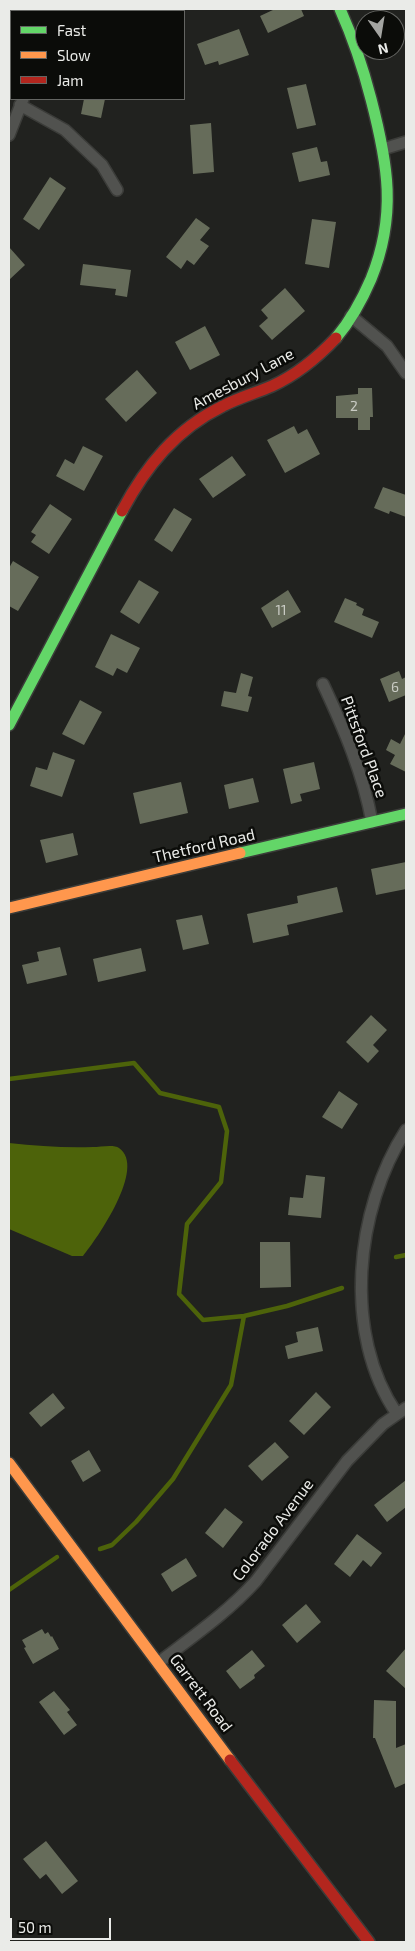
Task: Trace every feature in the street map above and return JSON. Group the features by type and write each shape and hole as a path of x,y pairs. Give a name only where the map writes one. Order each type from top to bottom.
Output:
{"street":[{"name":"Amesbury Lane","path":"9,726 139,483 164,447 200,419 223,406 289,377 311,361 332,342 351,316 366,290 383,242 386,222 387,193 383,149 360,59 340,9"},
{"path":"9,135 22,102 65,130 102,165 117,190"},
{"path":"383,149 406,142"},
{"path":"351,316 387,346 406,373"},
{"name":"Pittsford Place","path":"324,684 344,728 358,766 372,822"},
{"name":"Thetford Road","path":"9,908 406,814"},
{"path":"402,1411 388,1400 373,1361 363,1310 361,1269 374,1195 391,1156 406,1130"},
{"name":"Colorado Avenue","path":"158,1662 203,1630 242,1597 347,1461 366,1440 402,1411"},
{"name":"Garrett Road","path":"9,1463 369,1942"}],"shaded area":[{"path":"9,1143 62,1147 114,1146 119,1148 126,1157 127,1170 124,1186 117,1203 83,1256 72,1256 9,1229"}],"building":[{"path":"275,9 301,9 304,16 268,33 260,16"},
{"path":"239,29 249,55 219,65 218,61 205,65 197,44"},
{"path":"306,84 316,125 297,129 287,88"},
{"path":"84,100 105,100 101,118 81,114"},
{"path":"211,123 214,172 193,174 190,125"},
{"path":"317,147 321,162 327,161 330,175 299,182 292,153"},
{"path":"50,177 66,188 39,230 23,219"},
{"path":"196,218 210,228 200,240 209,246 194,265 187,260 181,269 166,257"},
{"path":"312,219 336,222 329,268 305,264"},
{"path":"9,247 25,265 9,280"},
{"path":"83,264 131,270 127,297 115,295 116,289 80,285"},
{"path":"285,288 305,311 272,340 259,326 268,318 261,310"},
{"path":"205,326 220,355 190,370 175,342"},
{"path":"137,370 157,393 126,422 105,399"},
{"path":"358,388 372,388 373,417 370,417 370,430 358,430 358,418 336,418 336,396 358,394"},
{"path":"294,426 298,434 307,429 320,454 285,473 267,440"},
{"path":"83,446 103,456 84,491 56,476 65,459 74,464"},
{"path":"232,456 246,475 213,498 199,479"},
{"path":"383,487 406,495 406,517 390,511 389,514 374,508"},
{"path":"50,504 72,519 49,554 31,542 36,535 31,532"},
{"path":"174,508 192,519 172,552 154,540"},
{"path":"13,561 39,577 18,611 9,606 9,568"},
{"path":"139,580 159,592 139,624 120,612"},
{"path":"288,590 301,612 272,628 261,608"},
{"path":"345,598 357,603 356,605 364,609 362,615 379,622 372,638 334,622"},
{"path":"111,634 140,648 127,673 117,668 113,676 95,667"},
{"path":"399,671 402,679 406,677 406,695 389,702 380,679"},
{"path":"241,673 253,677 248,696 252,697 248,712 221,706 224,691 236,693"},
{"path":"80,700 102,712 84,745 62,734"},
{"path":"406,732 406,772 390,764 395,755 386,750 391,739 400,744"},
{"path":"53,752 75,760 62,797 30,786 36,767 47,770"},
{"path":"314,762 320,789 300,794 302,801 291,804 283,769"},
{"path":"253,778 259,802 229,809 224,785"},
{"path":"181,782 188,813 140,824 133,793"},
{"path":"73,833 78,855 46,863 40,840"},
{"path":"406,862 406,889 376,895 371,869"},
{"path":"337,887 343,912 287,925 289,935 253,943 247,914 298,903 297,896"},
{"path":"202,915 209,944 183,950 176,920"},
{"path":"60,947 67,975 27,984 22,965 39,961 37,952"},
{"path":"141,948 146,971 98,982 93,959"},
{"path":"371,1015 387,1030 373,1045 379,1051 368,1063 346,1042"},
{"path":"339,1091 358,1104 342,1129 322,1117"},
{"path":"306,1175 325,1177 321,1218 288,1215 290,1197 303,1198"},
{"path":"260,1242 290,1242 291,1287 260,1288"},
{"path":"318,1327 323,1351 288,1359 285,1346 298,1342 296,1332"},
{"path":"316,1392 331,1407 304,1435 289,1421"},
{"path":"53,1393 65,1408 41,1427 29,1413"},
{"path":"275,1442 289,1457 262,1481 248,1466"},
{"path":"89,1450 101,1471 83,1482 71,1461"},
{"path":"406,1480 406,1507 387,1522 374,1505"},
{"path":"225,1508 243,1522 223,1548 205,1533"},
{"path":"357,1534 382,1553 371,1567 363,1560 350,1577 334,1564"},
{"path":"186,1558 197,1576 172,1592 161,1574"},
{"path":"306,1604 321,1622 297,1643 282,1625"},
{"path":"42,1629 45,1634 48,1632 52,1636 59,1649 33,1664 24,1648 26,1647 22,1640"},
{"path":"406,1648 406,1689 386,1671"},
{"path":"252,1650 265,1666 254,1675 255,1678 240,1689 226,1671"},
{"path":"54,1691 70,1710 67,1712 77,1725 64,1735 39,1702"},
{"path":"374,1700 396,1701 396,1748 406,1744 406,1783 395,1788 375,1738 373,1738"},
{"path":"46,1841 78,1881 62,1894 46,1874 40,1879 23,1859"}],"waterway":[{"path":"9,1079 134,1063 160,1093 219,1107 227,1131 221,1182 187,1224 179,1294 203,1320 244,1316 287,1306 342,1288"},
{"path":"396,1257 406,1255"},
{"path":"100,1549 112,1545 136,1522 173,1479 231,1385 244,1316"},
{"path":"9,1590 57,1557"}],"traffic: fast":[{"path":"336,338 356,310 371,279 379,256 387,211 385,168 377,123 361,65 340,9"},
{"path":"9,725 122,511"},
{"path":"240,853 406,814"}],"traffic: slow":[{"path":"9,908 240,853"},
{"path":"9,1463 230,1760"}],"traffic: jam":[{"path":"122,511 152,464 177,437 206,415 290,377 314,359 336,338"},
{"path":"230,1760 369,1942"}]}
